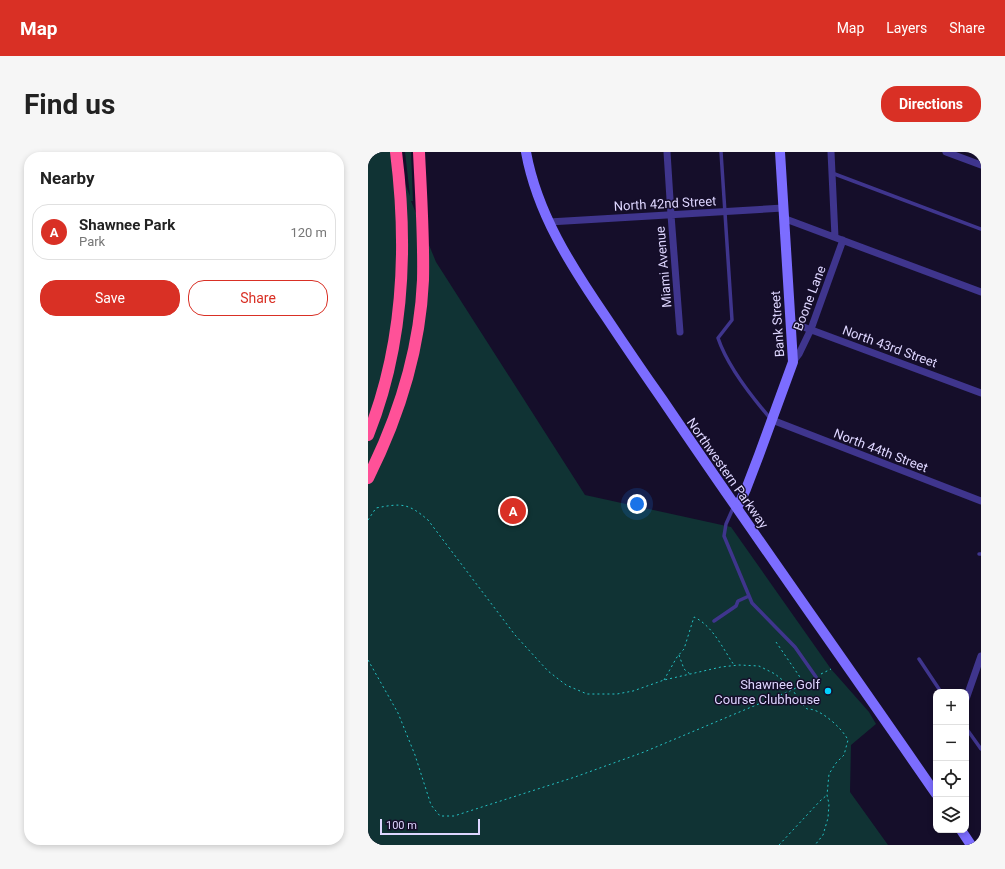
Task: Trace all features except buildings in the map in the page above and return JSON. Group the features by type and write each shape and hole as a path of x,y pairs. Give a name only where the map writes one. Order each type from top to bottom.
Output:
{"highway":[{"path":"368,435 377,412 392,356 400,307 402,196 396,152"},
{"path":"368,470 383,438 405,371 415,318 420,261 415,152"},
{"path":"368,478 395,419 408,378 419,318 419,152"}],"street":[{"name":"Northwestern Parkway","path":"526,152 538,197 549,222 577,274 694,448 933,786"},
{"name":"Miami Avenue","path":"667,152 670,215 680,332"},
{"name":"Bank Street","path":"736,506 746,489 793,362 780,152"},
{"path":"831,152 835,237"},
{"path":"946,152 981,165"},
{"name":"North 42nd Street","path":"549,222 726,211 783,213 835,237 981,292"},
{"name":"Boone Lane","path":"793,362 799,354 810,329 843,240"},
{"name":"North 43rd Street","path":"790,322 981,393"},
{"name":"North 44th Street","path":"772,420 981,501"},
{"path":"969,690 981,656"},
{"path":"963,833 971,845"}],"lane":[{"path":"721,152 732,320 718,338 722,350 754,400 772,420"},
{"path":"832,173 981,229"},
{"path":"736,506 726,524 724,536 752,603 795,647 816,677"},
{"path":"714,621 736,606 738,601 749,596"},
{"path":"919,659 939,689"},
{"path":"969,732 981,749"}],"path":[{"path":"368,520 376,508 396,504 414,508 428,520 516,635 548,671 566,685 587,694 603,695 633,691 664,680 721,667 759,666 775,674 790,686 807,709 812,708 820,713 845,733 848,740 844,755 836,763 829,774 827,795 829,804 828,818 823,835 814,845"},
{"path":"664,680 679,654 684,649 694,618 701,621 710,629 734,666"},
{"path":"776,642 805,684"},
{"path":"679,654 684,669 691,675"},
{"path":"368,660 398,713 415,755 431,805 440,816 454,816 575,777 644,752 792,690 831,669"},
{"path":"779,845 827,795"}],"green space":[{"path":"368,152 392,152 410,196 405,152 411,152 413,201 411,201 436,262 585,495 731,527 831,669 869,712 876,724 851,745 850,792 888,845 368,845"}],"place":[{"name":"Shawnee Park","path":"513,511"},
{"name":"Shawnee Golf Course Clubhouse","path":"828,691"}]}
